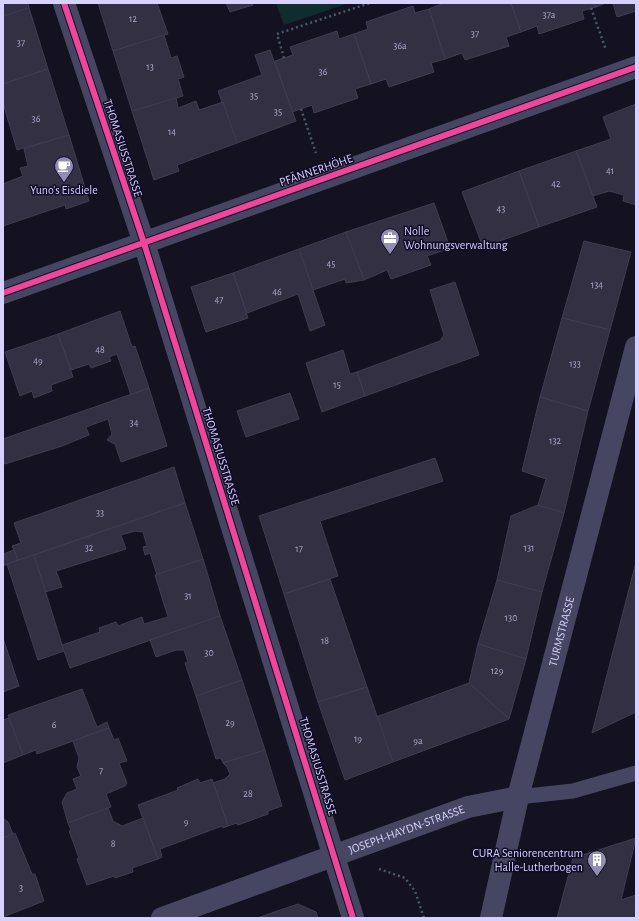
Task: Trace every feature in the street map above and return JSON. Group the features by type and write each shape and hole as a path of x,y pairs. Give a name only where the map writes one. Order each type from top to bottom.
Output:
{"street":[{"name":"THOMASIUSSTRASSE","path":"64,3 144,243 354,918"},
{"name":"PFÄNNERHÖHE","path":"3,293 636,67"},
{"name":"TURMSTRASSE","path":"491,918 518,797 636,347"},
{"name":"JOSEPH-HAYDN-STRASSE","path":"162,918 468,807 518,797"}],"lane":[{"path":"518,797 573,792 636,773"}],"path":[{"path":"284,58 277,34 370,3"},
{"path":"591,8 614,75"},
{"path":"301,109 325,178"},
{"path":"376,868 406,878 415,891 424,918"}],"green space":[{"path":"276,3 349,3 284,25"}],"building":[{"path":"3,3 28,3 29,8 3,16"},
{"path":"98,3 157,3 168,34 113,51"},
{"path":"226,3 252,3 253,5 230,12"},
{"path":"444,3 511,3 521,32 506,37 509,46 465,60 462,53 445,59 429,9"},
{"path":"511,3 595,3 596,7 582,11 584,19 539,34 537,26 521,32"},
{"path":"595,3 606,3 596,7"},
{"path":"613,3 636,3 636,11 617,17"},
{"path":"413,6 415,13 429,9 445,59 431,63 434,72 389,87 386,79 371,84 354,34 368,29 366,22"},
{"path":"29,8 48,69 3,84 3,16"},
{"path":"337,31 339,39 354,34 371,84 355,89 358,98 314,113 312,105 292,112 275,61 293,55 290,47"},
{"path":"164,35 171,58 177,56 184,77 178,79 183,96 132,111 113,51"},
{"path":"270,50 296,121 237,143 218,91 262,75 255,55"},
{"path":"48,69 69,135 17,150 3,103 3,84"},
{"path":"176,98 178,108 196,101 199,110 223,102 237,143 177,165 179,171 154,180 132,111"},
{"path":"636,104 636,205 623,201 624,195 609,191 593,196 576,151 611,139 603,117"},
{"path":"69,135 89,201 66,209 65,205 3,226 3,184 23,176 20,168 28,166 24,149"},
{"path":"576,151 597,207 539,227 519,171"},
{"path":"519,171 539,227 483,247 462,192"},
{"path":"434,203 450,248 427,256 431,265 391,279 387,270 364,280 346,232"},
{"path":"346,232 364,280 346,283 345,279 313,290 299,249"},
{"path":"584,241 631,252 610,330 562,318"},
{"path":"299,249 325,325 310,331 298,294 247,313 233,273"},
{"path":"233,273 248,318 206,332 191,287"},
{"path":"455,282 479,355 365,396 357,372 440,341 444,335 430,290"},
{"path":"120,311 132,347 135,346 149,388 131,395 117,354 109,357 111,361 91,368 89,364 71,370 58,334"},
{"path":"562,318 610,330 588,411 540,397"},
{"path":"58,334 73,377 51,385 52,391 34,398 32,391 20,396 5,352"},
{"path":"343,350 350,374 357,372 365,396 322,412 306,363"},
{"path":"149,388 167,446 121,462 115,444 107,440 112,434 108,419 86,427 89,435 62,446 5,464 3,458 3,439"},
{"path":"290,393 299,419 246,437 237,411"},
{"path":"540,397 588,411 564,513 538,505 546,479 522,471"},
{"path":"435,458 443,481 320,521 338,576 284,594 259,516"},
{"path":"174,467 185,503 18,560 12,546 21,543 14,523"},
{"path":"185,503 203,559 157,575 150,553 145,555 143,547 147,546 143,532 135,531 121,535 126,549 56,571 62,587 45,592 34,555"},
{"path":"538,505 564,513 542,592 497,580 511,516"},
{"path":"14,550 18,560 3,566 3,554"},
{"path":"34,555 64,651 38,660 7,564"},
{"path":"203,559 220,616 70,668 62,645 100,632 99,628 116,622 118,626 142,617 144,624 168,617 155,575"},
{"path":"636,562 636,712 592,733"},
{"path":"330,579 367,687 318,702 284,594"},
{"path":"497,580 542,592 526,659 478,644"},
{"path":"220,616 242,680 196,696 185,663 188,662 184,650 176,650 156,657 150,640"},
{"path":"3,638 19,686 3,692"},
{"path":"478,644 526,659 509,719 469,683"},
{"path":"242,680 265,750 223,763 221,758 216,759 196,696"},
{"path":"469,683 509,719 393,762 376,717"},
{"path":"367,687 393,762 345,780 318,702"},
{"path":"82,689 97,727 107,722 109,728 37,754 36,750 23,755 8,715"},
{"path":"9,718 23,755 3,763 3,720"},
{"path":"109,728 114,740 118,738 127,761 119,763 127,783 125,786 106,794 111,807 68,823 62,802 67,793 77,789 73,779 81,776 77,767 79,758 73,741"},
{"path":"265,750 282,806 268,811 268,814 238,825 237,823 228,826 213,783 225,779 230,774 227,767 223,763"},
{"path":"198,779 200,783 212,779 228,826 223,828 222,826 160,849 162,857 158,859 138,805 178,790 177,788"},
{"path":"108,808 113,821 122,826 143,818 158,859 132,868 133,872 115,878 114,876 87,885 77,859 79,858 69,831 71,830 68,823"},
{"path":"3,818 8,822 13,834 3,838"},
{"path":"15,833 32,874 35,874 44,901 3,917 3,838"},
{"name":"CURA Seniorencentrum Halle-Lutherbogen","path":"636,838 621,900 636,895 636,918 557,918 573,858"},
{"path":"298,904 316,912 318,918 257,918"}],"cycle path":[{"path":"64,3 144,243 353,918"},
{"path":"3,293 636,67"}],"place":[{"name":"Yuno's Eisdiele","path":"64,183"},
{"name":"Nolle Wohnungsverwaltung","path":"390,255"},
{"name":"CURA Seniorencentrum Halle-Lutherbogen","path":"597,877"}]}
